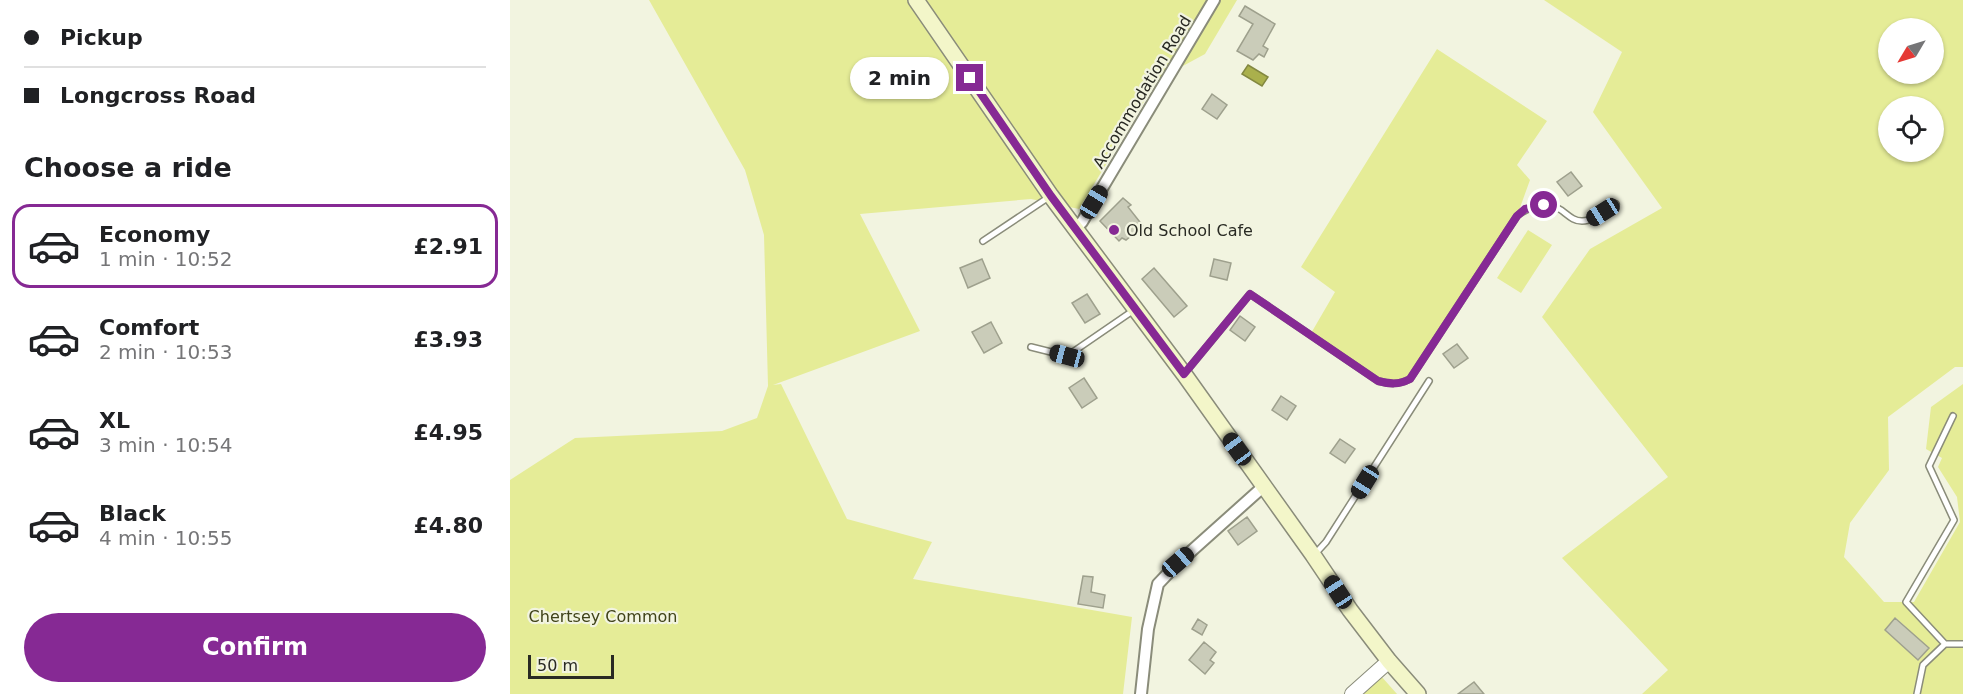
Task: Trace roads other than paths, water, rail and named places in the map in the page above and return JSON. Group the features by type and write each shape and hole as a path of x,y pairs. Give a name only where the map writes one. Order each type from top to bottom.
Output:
{"main road":[{"path":"916,0 1051,196 1184,374 1350,610 1418,694"}],"street":[{"name":"Accommodation Road","path":"1075,229 1082,222 1214,0"},
{"path":"1141,694 1148,629 1158,584 1178,562 1264,486"},
{"path":"1352,694 1389,661"}],"lane":[{"path":"983,241 1051,196"},
{"path":"1184,374 1250,294 1378,381 1390,384 1401,383 1410,379 1517,216 1525,209 1544,205 1559,208 1574,220 1581,222 1589,220 1616,204"},
{"path":"1031,347 1067,356 1135,310"},
{"path":"1313,555 1326,542 1429,381"},
{"path":"1945,644 1906,602 1954,520 1929,466 1953,416"},
{"path":"1917,694 1923,665 1945,644 1963,644"}],"place":[{"name":"Old School Cafe","path":"1114,230"}],"park label":[{"name":"Chertsey Common","path":"603,616"}]}
